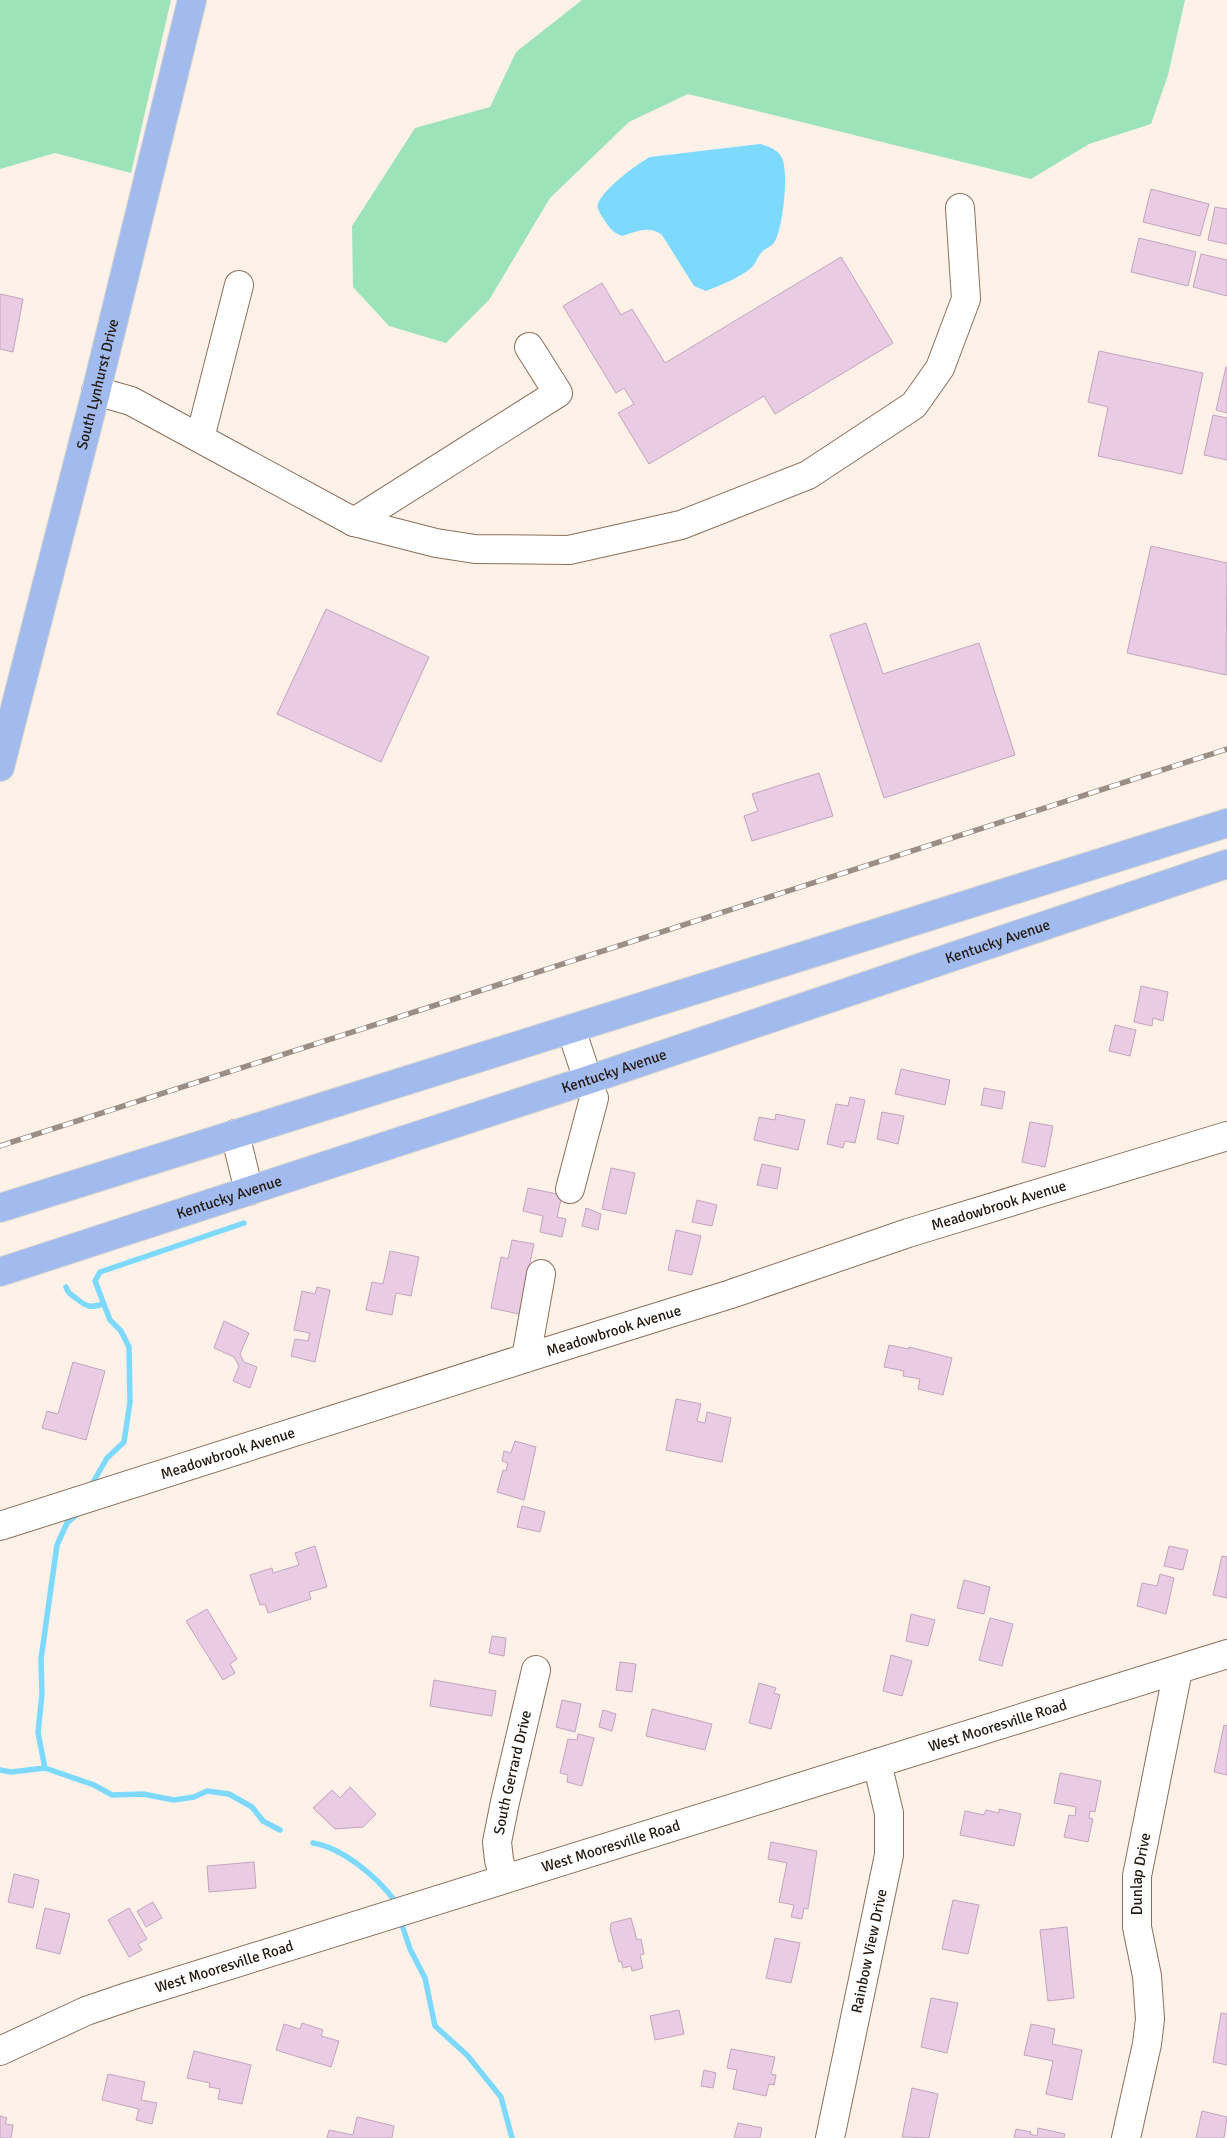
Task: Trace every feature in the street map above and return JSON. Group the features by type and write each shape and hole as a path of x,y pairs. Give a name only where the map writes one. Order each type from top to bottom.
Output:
{"main road":[{"name":"South Lynhurst Drive","path":"0,767 96,391 192,0"},
{"path":"1,1208 1227,823"},
{"name":"Kentucky Avenue","path":"0,1272 249,1191 591,1089 1227,864"}],"street":[{"path":"96,391 131,401 354,522 436,543 475,549 569,550 682,525 808,475 914,405 940,368 966,299 960,208"},
{"path":"200,438 239,285"},
{"path":"354,522 558,393 529,347"},
{"path":"570,1189 591,1089 571,1029"},
{"path":"235,1134 249,1191"},
{"name":"Meadowbrook Avenue","path":"0,1526 731,1294 908,1232 1227,1136"},
{"path":"526,1358 541,1274"},
{"name":"West Mooresville Road","path":"0,2051 86,2011 130,1996 1227,1654"},
{"name":"South Gerrard Drive","path":"504,1878 497,1842 536,1670"},
{"name":"Dunlap Drive","path":"1126,2138 1147,2044 1150,2019 1147,1976 1137,1927 1138,1876 1178,1670"},
{"name":"Rainbow View Drive","path":"830,2138 889,1855 889,1812 877,1763"}],"green space":[{"path":"0,0 171,0 131,173 55,153 0,169"},
{"path":"582,0 1185,0 1168,75 1151,124 1089,144 1031,179 688,94 629,122 550,198 489,300 446,343 389,326 353,287 352,226 415,128 490,107 516,52"}],"water":[{"path":"760,144 776,151 782,158 784,165 785,188 780,228 773,244 762,252 752,267 729,282 706,291 694,286 662,235 652,230 647,230 622,236 610,228 599,210 598,204 606,192 629,171 650,157"}],"building":[{"path":"1151,189 1209,204 1200,236 1143,222"},
{"path":"1215,207 1227,209 1227,244 1208,240"},
{"path":"1139,238 1196,252 1188,286 1131,272"},
{"path":"1201,254 1227,260 1227,296 1193,287"},
{"path":"841,257 893,343 775,414 764,396 649,464 618,413 634,404 624,388 616,393 563,306 602,283 621,315 632,309 665,363"},
{"path":"0,294 23,299 13,352 0,349"},
{"path":"1099,351 1203,373 1182,474 1098,456 1108,407 1088,402"},
{"path":"1227,367 1227,413 1216,410"},
{"path":"1213,415 1227,418 1227,460 1204,455"},
{"path":"1151,546 1227,563 1226,675 1127,653"},
{"path":"326,609 429,657 381,762 277,714"},
{"path":"866,623 883,674 979,643 1015,755 884,798 830,635"},
{"path":"819,773 833,816 752,841 744,816 758,811 752,794"},
{"path":"1141,986 1168,992 1163,1021 1153,1018 1152,1026 1134,1022"},
{"path":"1115,1025 1136,1030 1130,1056 1109,1051"},
{"path":"901,1069 950,1080 945,1105 895,1094"},
{"path":"984,1088 1005,1092 1002,1109 981,1105"},
{"path":"850,1097 865,1100 855,1143 845,1141 843,1148 827,1144 836,1104 848,1106"},
{"path":"882,1112 904,1116 898,1144 877,1139"},
{"path":"776,1114 805,1120 798,1150 754,1140 759,1117 775,1120"},
{"path":"1030,1122 1053,1126 1045,1167 1022,1162"},
{"path":"762,1164 781,1168 777,1189 757,1185"},
{"path":"611,1168 635,1173 626,1214 602,1209"},
{"path":"528,1188 562,1195 557,1217 566,1219 562,1237 540,1232 543,1216 523,1211"},
{"path":"697,1200 717,1205 712,1226 692,1222"},
{"path":"586,1208 601,1214 598,1230 582,1226"},
{"path":"676,1230 701,1236 692,1275 668,1270"},
{"path":"512,1240 534,1244 519,1314 491,1308 501,1257 508,1259"},
{"path":"390,1251 419,1257 411,1296 396,1293 392,1315 366,1310 372,1282 383,1284"},
{"path":"317,1287 330,1290 315,1362 291,1356 295,1339 308,1341 310,1333 294,1330 302,1291 315,1294"},
{"path":"224,1321 249,1333 240,1354 244,1362 257,1367 250,1388 233,1381 239,1366 234,1357 214,1348"},
{"path":"889,1345 909,1349 909,1347 952,1358 943,1395 918,1389 920,1379 903,1376 904,1371 884,1367"},
{"path":"73,1362 105,1371 86,1440 42,1428 47,1411 58,1414"},
{"path":"676,1399 701,1404 697,1421 705,1423 707,1412 731,1418 722,1462 666,1450"},
{"path":"515,1441 536,1447 524,1500 497,1492 503,1470 506,1471 508,1463 502,1461 504,1451 511,1453"},
{"path":"522,1506 545,1512 540,1532 517,1527"},
{"path":"315,1546 327,1587 309,1592 311,1599 268,1613 265,1604 260,1605 250,1575 272,1568 273,1573 299,1565 295,1553"},
{"path":"1169,1546 1188,1550 1183,1570 1164,1566"},
{"path":"1222,1556 1227,1557 1227,1598 1213,1595"},
{"path":"1160,1574 1174,1578 1166,1614 1137,1606 1142,1583 1157,1586"},
{"path":"964,1580 990,1587 984,1614 957,1608"},
{"path":"207,1609 237,1659 230,1664 235,1673 223,1680 186,1621"},
{"path":"911,1614 935,1620 928,1646 906,1641"},
{"path":"990,1618 1013,1624 1002,1666 979,1660"},
{"path":"492,1636 506,1638 504,1656 489,1653"},
{"path":"891,1655 912,1661 902,1696 883,1691"},
{"path":"620,1662 636,1664 632,1692 616,1690"},
{"path":"434,1680 496,1691 492,1716 430,1706"},
{"path":"759,1683 776,1688 774,1693 780,1695 771,1729 749,1723"},
{"path":"562,1700 581,1704 575,1732 556,1727"},
{"path":"652,1709 712,1724 705,1750 646,1736"},
{"path":"603,1710 616,1714 612,1731 599,1727"},
{"path":"1224,1725 1227,1726 1227,1775 1214,1772"},
{"path":"578,1734 594,1738 582,1786 567,1782 568,1775 560,1773 568,1739 577,1740"},
{"path":"1060,1773 1101,1781 1095,1812 1090,1811 1089,1818 1093,1819 1088,1842 1064,1837 1069,1815 1075,1816 1076,1807 1054,1803"},
{"path":"350,1787 376,1814 363,1827 335,1829 313,1808 332,1790 340,1798"},
{"path":"999,1809 1021,1814 1014,1846 960,1835 965,1811 984,1815 986,1810 999,1813"},
{"path":"771,1842 817,1851 808,1909 804,1908 802,1919 791,1917 794,1905 779,1902 787,1863 768,1859"},
{"path":"254,1862 256,1888 209,1892 207,1866"},
{"path":"14,1874 39,1880 33,1908 8,1902"},
{"path":"953,1900 979,1905 968,1954 942,1949"},
{"path":"153,1902 162,1918 146,1927 137,1911"},
{"path":"45,1908 70,1914 60,1954 36,1948"},
{"path":"129,1908 147,1939 138,1944 142,1950 129,1957 108,1920"},
{"path":"631,1918 637,1940 641,1939 644,1954 640,1955 643,1968 632,1971 631,1966 623,1968 621,1961 619,1962 610,1929 611,1923"},
{"path":"1067,1927 1074,1998 1048,2001 1040,1930"},
{"path":"775,1938 800,1943 791,1983 766,1978"},
{"path":"931,1998 958,2003 947,2053 921,2047"},
{"path":"679,2010 684,2034 655,2040 650,2016"},
{"path":"1221,2013 1227,2014 1227,2065 1213,2062"},
{"path":"302,2023 323,2030 321,2036 339,2041 331,2067 276,2050 284,2024 300,2029"},
{"path":"1031,2024 1055,2029 1052,2044 1082,2050 1072,2100 1046,2094 1053,2061 1024,2055"},
{"path":"731,2049 775,2057 771,2074 776,2075 774,2085 769,2084 766,2096 733,2089 737,2070 727,2068"},
{"path":"194,2051 251,2065 242,2104 218,2099 220,2089 209,2087 210,2083 187,2078"},
{"path":"704,2070 716,2073 713,2088 701,2086"},
{"path":"108,2074 145,2082 141,2100 157,2103 152,2124 136,2120 139,2109 102,2100"},
{"path":"912,2088 938,2094 929,2138 902,2137"},
{"path":"1202,2111 1227,2117 1224,2138 1196,2138"},
{"path":"0,2116 7,2118 5,2124 13,2125 11,2138 0,2138"},
{"path":"357,2117 394,2126 392,2138 327,2138 329,2130 353,2135"},
{"path":"738,2123 762,2128 760,2138 734,2138"},
{"path":"1038,2128 1065,2134 1064,2138 1014,2138 1016,2129 1031,2132 1030,2134 1037,2136"}],"waterway":[{"path":"91,1486 107,1458 124,1442 130,1402 129,1347 121,1331 110,1320 95,1281 100,1272 244,1223"},
{"path":"66,1287 70,1294 86,1305 95,1306 103,1304"},
{"path":"45,1768 38,1733 42,1694 41,1659 57,1545 67,1523 80,1512"},
{"path":"0,1770 11,1772 45,1768 94,1785 112,1795 143,1794 174,1800 194,1797 207,1791 229,1794 252,1807 263,1821 280,1830"},
{"path":"313,1843 347,1857 369,1873 395,1901"},
{"path":"401,1922 410,1949 425,1978 435,2026 467,2055 501,2097 512,2138"}],"railway":[{"path":"0,1146 1227,749"}]}
